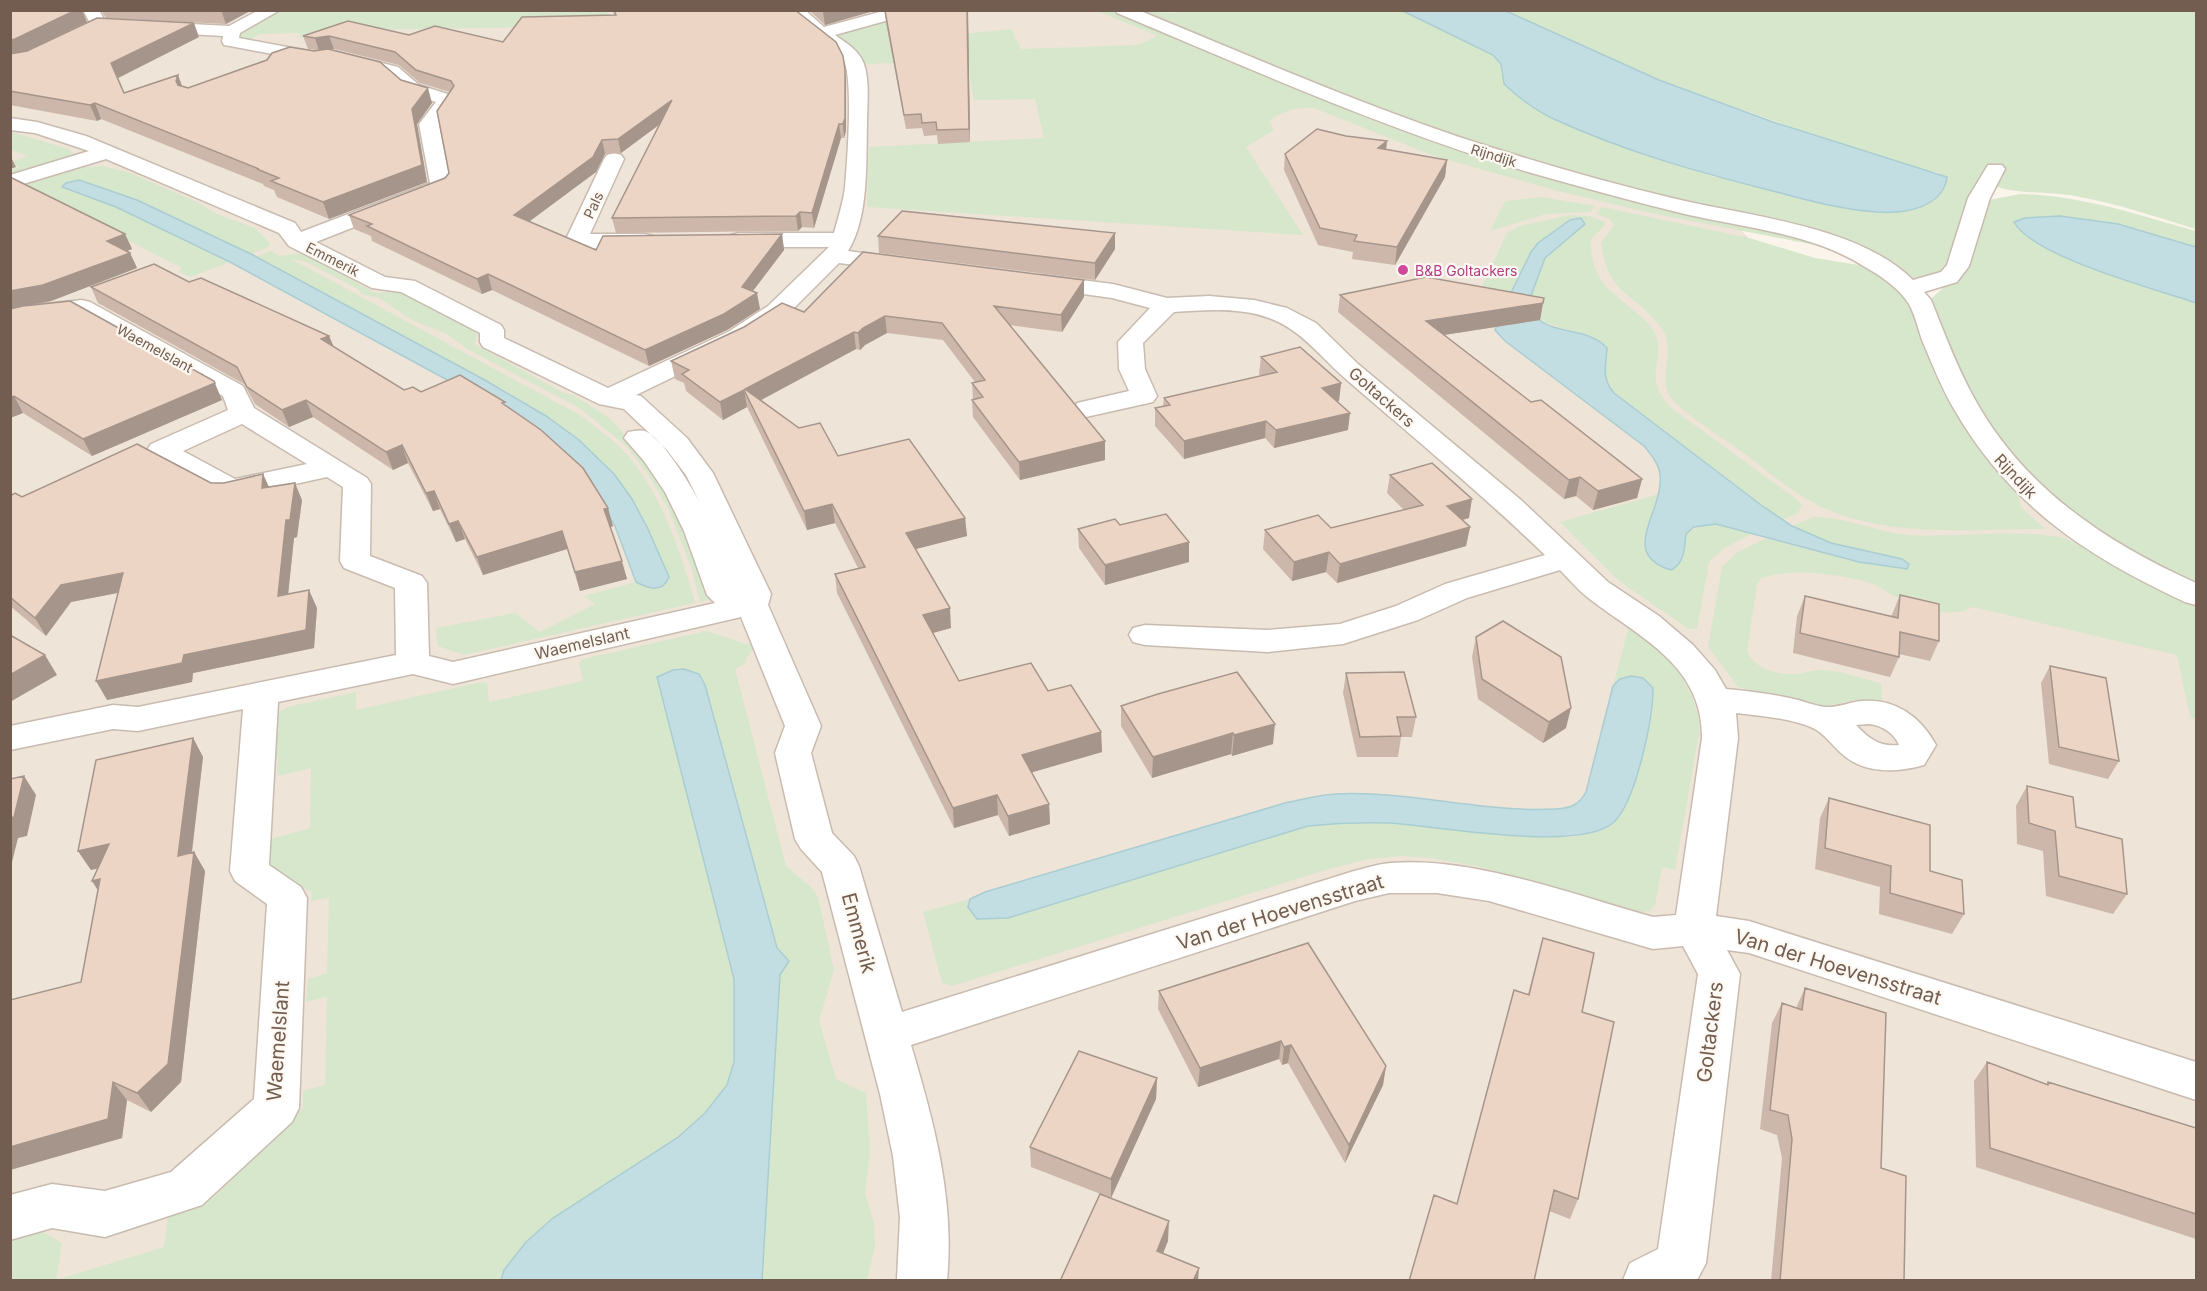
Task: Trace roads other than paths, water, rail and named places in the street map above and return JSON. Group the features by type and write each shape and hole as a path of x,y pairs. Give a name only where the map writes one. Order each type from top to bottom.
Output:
{"street":[{"path":"132,26 232,31 272,10"},
{"path":"752,605 723,595 693,516 667,469 607,405 608,399 737,337 777,311 839,248 855,189 858,94 855,64 849,53 795,10"},
{"path":"822,33 908,10"},
{"name":"Rijndijk","path":"1123,10 1352,105 1453,142 1562,175 1660,201 1816,238 1844,248 1893,273 1910,288 1919,300 1966,408 1994,453 2021,484 2050,512 2125,562 2196,595"},
{"path":"10,63 27,60 100,20"},
{"path":"232,31 230,41 319,58 333,57 392,71 413,89 447,100 429,124 441,186 297,241"},
{"path":"268,63 293,53"},
{"name":"Emmerik","path":"10,124 59,134 108,152 287,228 297,241 380,283 407,286 492,330 492,342 608,399"},
{"path":"10,182 108,152"},
{"name":"Pals","path":"614,159 578,237 591,242 660,241"},
{"path":"1910,288 1949,277 1958,266 1979,198 1995,169"},
{"name":"Rijndijk","path":"1577,199 1754,235 1876,264"},
{"path":"718,241 839,248 927,267"},
{"name":"Goltackers","path":"1020,279 1113,291 1167,305 1209,303 1254,307 1292,318 1307,328 1349,369 1511,506 1597,589 1664,636 1703,678 1720,717 1720,738 1694,929 1719,974 1681,1263 1648,1281"},
{"name":"Waemelslant","path":"52,310 104,291"},
{"path":"1086,409 1144,396 1132,369 1130,342 1167,305"},
{"name":"Waemelslant","path":"10,320 27,313 82,307 234,392 243,413 357,484 355,561 411,583 413,663"},
{"path":"243,413 161,450 231,489 332,467"},
{"path":"1145,635 1268,641 1333,635 1365,628 1456,591 1566,559"},
{"name":"Emmerik","path":"752,605 803,726 793,753 814,839 840,866 910,1114 924,1199 925,1256 922,1281"},
{"name":"Waemelslant","path":"10,738 113,717 138,719 413,663 453,673 752,605"},
{"name":"Waemelslant","path":"10,1218 52,1206 105,1214 185,1190 276,1108 287,898 249,872 261,694"},
{"path":"1714,699 1760,704 1823,719"},
{"name":"Van der Hoevensstraat","path":"887,1035 1354,886 1389,878 1437,878 1489,886 1653,933 1694,929 1749,937 2196,1081"}],"water":[{"path":"1403,11 1506,11 1659,80 1773,122 1947,177 1944,187 1938,196 1921,207 1899,212 1863,211 1836,207 1661,160 1582,131 1542,113 1504,84 1501,64 1493,55"},
{"path":"79,180 137,200 251,254 483,379 546,416 579,440 614,474 632,499 648,529 669,577 666,582 663,586 655,588 636,582 615,526 598,498 451,382 230,262 116,207 62,187 66,183"},
{"path":"2060,216 2118,224 2196,247 2196,303 2069,259 2026,235 2014,222 2025,218"},
{"path":"1581,218 1585,224 1545,258 1529,301 1537,318 1553,327 1599,341 1607,348 1606,377 1614,393 1761,505 1792,526 1831,543 1902,559 1909,564 1907,569 1859,562 1716,524 1694,527 1686,534 1684,550 1676,567 1671,570 1655,563 1647,553 1645,542 1660,488 1659,470 1652,456 1644,446 1505,341 1495,330 1531,252 1538,243 1570,220"},
{"path":"684,669 699,674 705,685 777,948 789,961 780,975 762,1280 501,1280 504,1270 526,1242 553,1218 677,1138 705,1113 727,1085 734,1062 734,979 657,677 673,670"},
{"path":"1631,676 1643,678 1653,688 1642,759 1622,811 1614,822 1597,831 1572,836 1541,837 1390,823 1308,826 1008,918 977,919 968,907 970,899 985,892 1285,803 1322,795 1390,795 1501,808 1570,807 1577,803 1586,792 1613,686 1620,679"}],"place":[{"name":"B&B Goltackers","path":"1403,270"}]}
